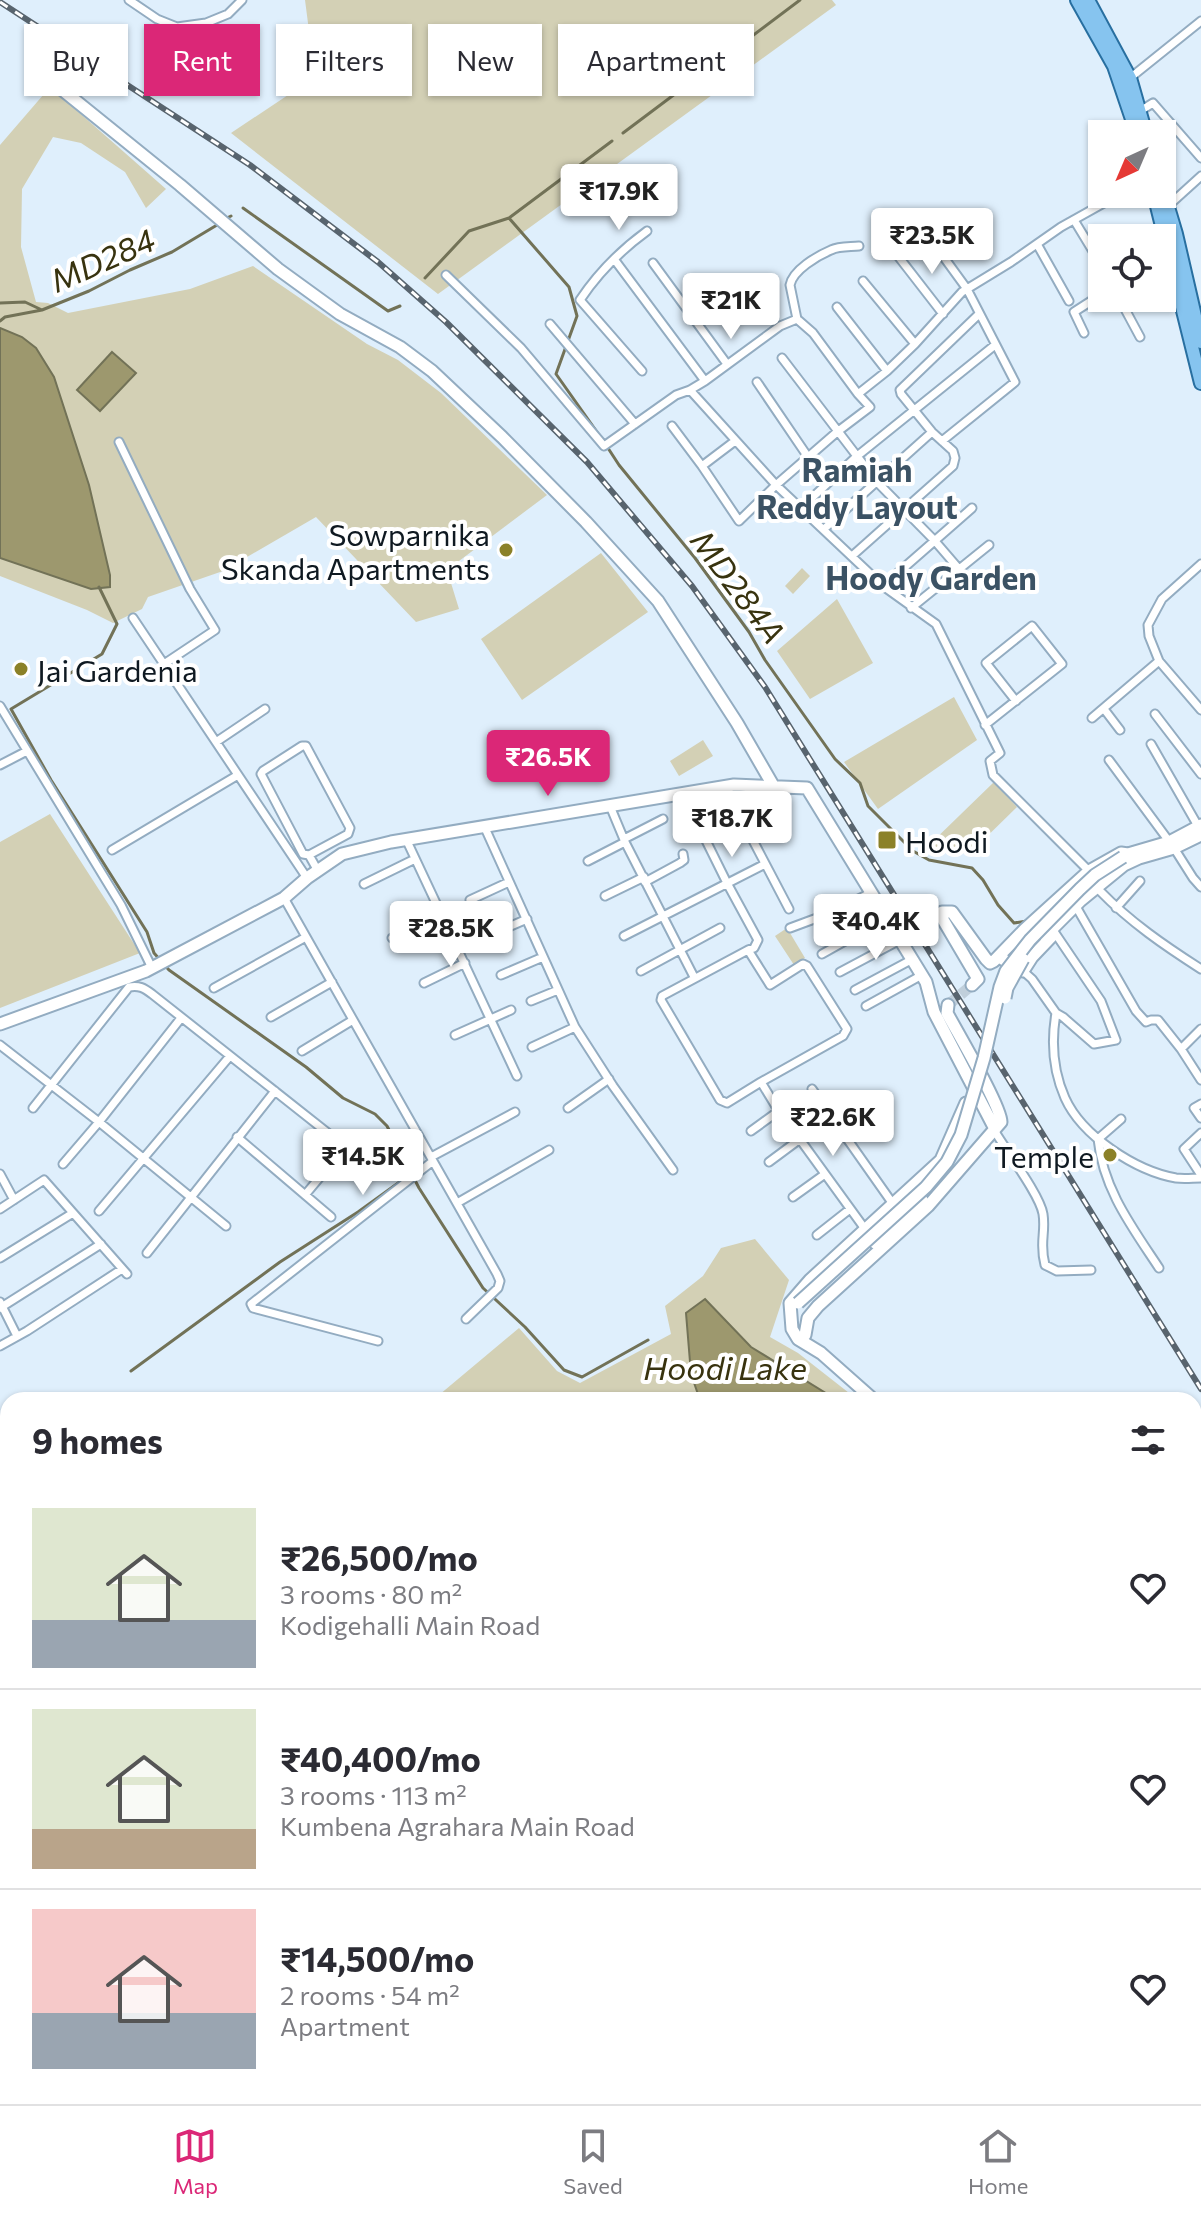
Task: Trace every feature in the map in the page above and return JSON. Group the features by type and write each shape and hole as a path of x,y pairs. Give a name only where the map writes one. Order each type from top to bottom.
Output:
{"main road":[{"path":"1077,0 1114,66 1132,120"},
{"path":"1088,0 1130,78 1142,120"},
{"path":"1169,208 1197,312 1201,342"},
{"path":"1176,291 1201,383"}],"street":[{"path":"129,0 157,19 177,27 206,23 228,14 242,0"},
{"path":"1130,78 1201,21"},
{"path":"70,96 268,261 340,314 400,347 432,371 502,437 658,601 737,723 774,787"},
{"path":"1140,111 1153,103 1201,158"},
{"path":"1176,199 1201,176"},
{"path":"858,394 887,371 967,289 1095,208"},
{"path":"1074,220 1088,243"},
{"path":"924,230 967,289 1015,382 942,441"},
{"path":"642,371 580,300 614,259 647,231"},
{"path":"1037,244 1069,301"},
{"path":"672,426 739,521 808,457 870,407 813,333 797,319 790,290 790,279 833,248 859,246"},
{"path":"898,256 943,314"},
{"path":"614,259 705,381"},
{"path":"653,263 727,364"},
{"path":"446,275 521,348 604,446 676,395 705,381 780,326 797,319"},
{"path":"863,281 915,344"},
{"path":"1084,333 1074,312 1088,303"},
{"path":"837,307 887,371"},
{"path":"1127,312 1140,337"},
{"path":"852,556 953,466 953,451 932,432 901,394 901,388 979,314"},
{"path":"550,324 635,424"},
{"path":"801,508 856,457 995,345"},
{"path":"782,358 876,481 959,569"},
{"path":"757,382 808,457"},
{"path":"690,390 776,485 883,586 936,624 1000,753 990,761 993,775 1089,871"},
{"path":"824,529 932,432"},
{"path":"702,466 735,441"},
{"path":"119,442 190,589 215,630 164,664"},
{"path":"883,586 972,508"},
{"path":"911,608 989,545"},
{"path":"1201,564 1162,599 1148,625 1159,661 1201,710"},
{"path":"133,618 307,878"},
{"path":"985,725 1016,701 1062,664 1032,626 986,663 1016,701"},
{"path":"1092,718 1159,661"},
{"path":"0,706 159,964"},
{"path":"216,742 265,709"},
{"path":"1104,709 1120,730"},
{"path":"1155,714 1201,774"},
{"path":"865,1392 804,1337 802,1312 945,1176 959,1153 976,1107 1007,988 1025,956 1080,901 1131,865 1200,829 1151,744"},
{"path":"302,746 306,746 350,828 348,834 309,855 303,854 261,774 302,746"},
{"path":"0,765 27,751"},
{"path":"1109,760 1201,887"},
{"path":"112,850 238,775"},
{"path":"0,1024 159,964 284,898 342,854 406,839 734,785 807,788 926,982 930,1003 971,1083 1037,1197 1043,1213 1040,1249 1045,1265 1057,1271 1091,1270"},
{"path":"725,787 789,909"},
{"path":"683,794 758,940 754,948 748,950 694,977 662,996 661,1000 720,1100 727,1103 843,1036 847,1029 807,966 803,964 770,985 748,950"},
{"path":"610,806 694,977"},
{"path":"588,861 663,819"},
{"path":"485,828 575,1027 673,1170"},
{"path":"406,839 517,1076"},
{"path":"972,985 978,979 942,918 942,912 952,912 990,963 1089,871 1121,853 1131,865"},
{"path":"605,896 680,863 684,860 683,854"},
{"path":"309,855 318,871"},
{"path":"364,884 415,859"},
{"path":"624,936 765,864"},
{"path":"1023,971 1032,957 1078,910 1131,865"},
{"path":"1116,908 1131,865"},
{"path":"791,1318 798,1303 926,1187 947,1162 961,1135 1006,971 1030,940 1095,875 1131,865"},
{"path":"470,900 509,882"},
{"path":"1100,891 1160,943 1201,969"},
{"path":"790,928 871,893"},
{"path":"284,898 497,1274 500,1281 496,1291 466,1319"},
{"path":"1078,910 1136,1011 1146,1022 1158,1020 1201,1080"},
{"path":"392,938 441,913"},
{"path":"822,954 886,918"},
{"path":"483,938 527,919"},
{"path":"641,971 720,928"},
{"path":"999,957 1023,971 1056,1013 1094,1044 1116,1040 1101,1001 1055,933"},
{"path":"214,988 306,937"},
{"path":"840,972 900,940"},
{"path":"501,975 543,957"},
{"path":"855,990 911,960"},
{"path":"424,983 465,963"},
{"path":"866,1006 922,975"},
{"path":"271,1017 332,982"},
{"path":"33,1108 129,987 143,987 338,1141"},
{"path":"531,1001 558,990"},
{"path":"804,1337 808,1318 818,1306 928,1206 997,1127 1002,1117 947,1013 948,1005"},
{"path":"455,1035 511,1010"},
{"path":"1056,1013 1053,1054 1065,1099 1098,1139 1119,1154 1157,1172 1179,1178 1201,1176 1184,1149 1201,1133"},
{"path":"63,1164 181,1018"},
{"path":"302,1051 353,1020"},
{"path":"532,1047 575,1027"},
{"path":"1181,1049 1201,1029"},
{"path":"0,1045 226,1226"},
{"path":"99,1211 230,1056"},
{"path":"568,1108 609,1079"},
{"path":"761,1082 865,1229"},
{"path":"804,1337 798,1339 792,1329 790,1303 795,1295 941,1160 971,1083"},
{"path":"812,1089 893,1204"},
{"path":"147,1253 275,1091"},
{"path":"1201,1104 1194,1108 1201,1118"},
{"path":"751,1131 780,1110"},
{"path":"378,1341 253,1308 251,1304 421,1171 432,1159 515,1112"},
{"path":"1098,1139 1121,1119"},
{"path":"953,1135 977,1150"},
{"path":"237,1137 331,1217"},
{"path":"769,1162 800,1139"},
{"path":"1098,1139 1100,1161 1118,1206 1159,1268"},
{"path":"457,1203 549,1150"},
{"path":"305,1195 340,1153"},
{"path":"0,1174 14,1200"},
{"path":"793,1197 825,1174"},
{"path":"0,1209 44,1180 125,1272 0,1346"},
{"path":"817,1235 850,1209"},
{"path":"0,1258 73,1213"},
{"path":"17,1336 1,1306 101,1244"}],"shaded area":[{"path":"305,0 832,0 836,5 754,65 754,24 558,24 558,96 711,96 438,294 231,133 286,96 412,96 412,24 308,24"},
{"path":"42,96 60,96 166,189 146,208 125,172 81,143 53,137 22,189 21,247 36,302 48,303 68,313 190,289 253,266 367,344 398,360 441,393 547,495 447,570 459,609 416,622 316,517 223,571 148,597 142,609 113,623 0,576 0,145"},
{"path":"601,553 648,612 522,700 481,639"},
{"path":"802,568 810,576 793,594 785,586"},
{"path":"837,599 873,663 810,699 777,651"},
{"path":"954,697 977,740 878,809 844,762"},
{"path":"703,740 713,756 679,776 670,761"},
{"path":"994,782 1017,807 969,854 926,848"},
{"path":"50,814 140,953 0,1008 0,842"},
{"path":"787,928 805,958 794,965 775,936"},
{"path":"755,1239 789,1280 770,1337 798,1353 848,1392 443,1392 519,1328 557,1371 580,1383 671,1334 665,1306 703,1276 721,1248"}],"water":[{"path":"0,328 22,337 36,348 54,377 89,485 110,575 110,587 91,589 0,558"},
{"path":"112,352 136,373 100,411 77,390"},
{"name":"Hoodi Lake","path":"705,1299 751,1347 824,1392 697,1392 691,1374 686,1313"}],"waterway":[{"name":"MD284","path":"623,133 800,0"},
{"name":"MD284","path":"425,278 469,231 509,218 612,141"},
{"name":"MD284","path":"243,208 388,311 400,306"},
{"name":"MD284A","path":"509,218 569,287 577,316 556,374 597,432"},
{"name":"MD284","path":"0,303 25,302 42,310 172,252 217,225"},
{"path":"0,321 5,317 42,310"},
{"name":"MD284A","path":"606,445 749,632 765,660 835,759 860,783 868,806 913,851 929,860 972,868 1014,923 1027,921"},
{"path":"99,587 117,624 102,654 11,709 51,780 147,932 154,953 169,970 306,1067 343,1098 375,1114 387,1126 419,1188 483,1288 525,1327 564,1370 582,1377 648,1340"},
{"path":"131,1371 280,1262 412,1173"}],"tunnel":[{"path":"948,1005 972,985"}],"railway":[{"path":"0,2 250,165 378,262 446,322 587,462 692,586 765,687 1201,1389"}],"place":[{"name":"Sowparnika Skanda Apartments","path":"506,550"},
{"name":"Jai Gardenia","path":"21,669"},
{"name":"Hoodi","path":"887,840"},
{"name":"Temple","path":"1110,1155"}],"district":[{"name":"Ramiah Reddy Layout","path":"857,488"},
{"name":"Hoody Garden","path":"931,577"}]}
